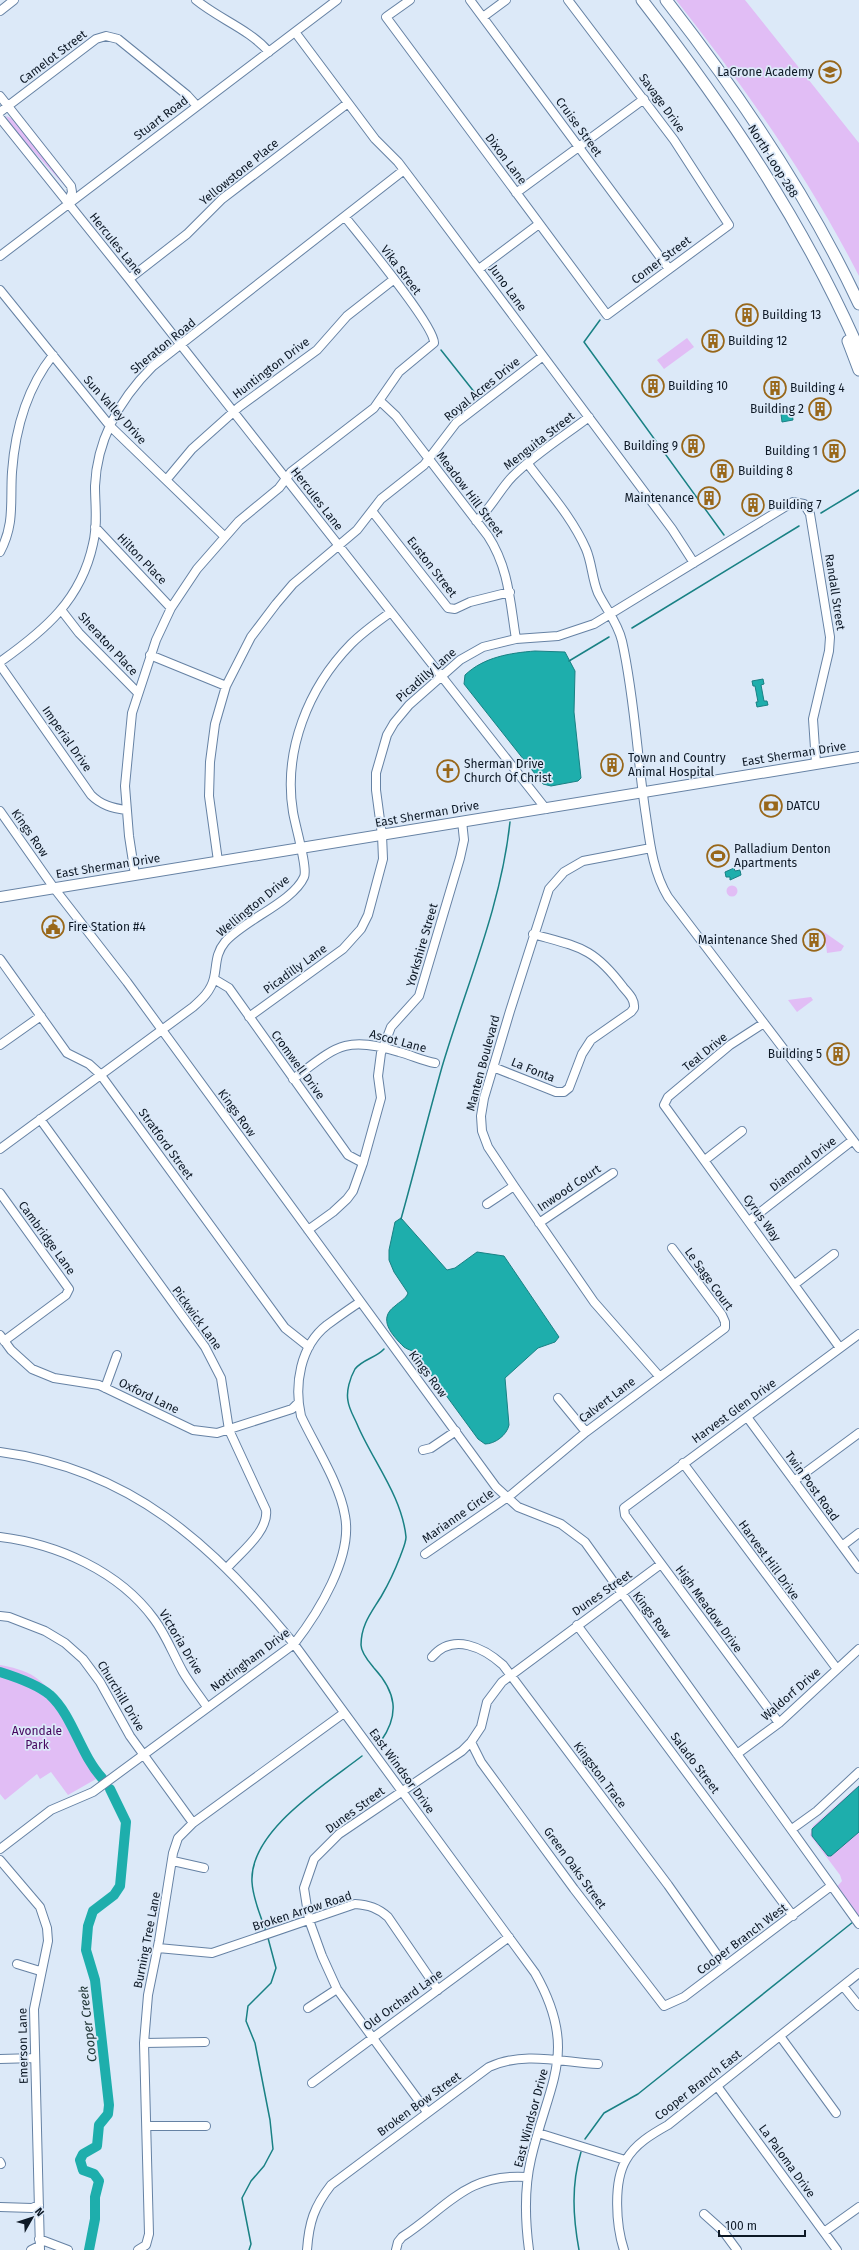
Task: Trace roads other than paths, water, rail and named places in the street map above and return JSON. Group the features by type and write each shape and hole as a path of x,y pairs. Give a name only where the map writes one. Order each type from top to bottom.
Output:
{"highway":[{"name":"North Loop 288","path":"642,0 695,69 738,130 776,191 822,274 859,350"},
{"name":"North Loop 288","path":"666,0 705,51 774,151 820,228 859,304"},
{"path":"822,274 859,370"}],"main road":[{"name":"East Sherman Drive","path":"0,897 859,757"}],"street":[{"path":"0,11 14,0"},
{"path":"196,0 226,21 253,36 269,52"},
{"name":"Dixon Lane","path":"410,0 386,17 606,315"},
{"name":"Cruise Street","path":"470,0 670,269"},
{"path":"483,17 506,0"},
{"name":"Savage Drive","path":"568,0 674,140 729,225"},
{"name":"Stuart Road","path":"0,256 269,52 332,1"},
{"name":"Juno Lane","path":"295,32 378,143 404,170 479,269 672,529 694,563"},
{"name":"Camelot Street","path":"0,112 96,38 106,36 118,39 187,95 197,106"},
{"path":"0,96 71,186 72,192 68,204"},
{"path":"516,193 644,100"},
{"name":"Yellowstone Place","path":"129,279 183,238 222,199 348,102"},
{"name":"Hercules Lane","path":"0,118 129,279 546,809"},
{"name":"Sheraton Road","path":"0,663 45,627 62,611 86,568 93,545 95,527 98,460 110,426 125,396 153,366 181,346 404,170"},
{"name":"Vika Street","path":"345,217 416,309 432,334 434,341 431,348 399,372 380,401"},
{"path":"479,269 539,224"},
{"name":"Comer Street","path":"606,315 729,225"},
{"name":"Huntington Drive","path":"167,480 192,449 233,412 317,350 347,316 393,280"},
{"name":"Sun Valley Drive","path":"0,290 110,426 224,536"},
{"path":"0,552 10,528 12,472 17,433 32,390 53,355"},
{"name":"Royal Acres Drive","path":"218,861 212,826 209,773 215,724 226,686 252,637 276,604 293,584 357,530 381,499 429,460 456,423 543,356"},
{"path":"135,875 126,810 127,751 132,713 138,693 150,655 170,608 197,569 239,520 279,488 291,472 365,416 380,401"},
{"name":"Meadow Hill Street","path":"380,401 396,416 488,536 501,559 510,592 516,639"},
{"name":"Menguita Street","path":"476,521 490,508 508,480 589,417"},
{"path":"528,464 568,516 586,548 596,587 612,614 622,641 635,722 642,793 651,848 659,881 668,897 859,1148"},
{"name":"Picadilly Lane","path":"249,1017 354,939 368,915 384,859 376,790 376,772 382,748 400,715 414,699 460,660 489,644 516,639 571,633 594,624 780,512 789,503 797,502"},
{"name":"Randall Street","path":"797,502 804,504 810,514 829,629 828,651 813,720 816,763"},
{"name":"Euston Street","path":"372,510 448,608 455,608 470,602 510,592"},
{"name":"Hilton Place","path":"95,527 170,608"},
{"name":"Sheraton Place","path":"62,611 79,633 138,693"},
{"name":"Wellington Drive","path":"0,1148 205,996 214,979 214,964 225,942 297,889 305,872 291,798 294,754 303,720 318,687 329,670 354,642 391,612"},
{"path":"150,655 226,686"},
{"name":"Imperial Drive","path":"0,663 91,795 111,808 126,810"},
{"name":"Kings Row","path":"0,811 54,888 162,1029 360,1302 505,1497 524,1510 558,1522 577,1534 589,1547 621,1594 792,1829 859,1924"},
{"name":"Yorkshire Street","path":"308,1230 347,1199 363,1163 381,1098 378,1061 391,1027 419,996 460,858 464,840 462,821"},
{"name":"Manten Boulevard","path":"651,848 586,860 568,868 547,892 533,934 481,1110 482,1127 488,1147 514,1186 594,1302 659,1376"},
{"name":"La Fonta","path":"493,1067 556,1092 564,1092 569,1088 582,1054 591,1040 631,1012 634,1008 632,998 608,967 595,956 579,947 533,934"},
{"name":"Stratford Street","path":"0,959 68,1053 89,1064 100,1074 285,1328 309,1347"},
{"name":"Cromwell Drive","path":"214,979 229,988 348,1155 363,1163"},
{"path":"0,1046 41,1016"},
{"name":"Teal Drive","path":"664,1103 668,1097 730,1045 764,1022"},
{"name":"Ascot Lane","path":"293,1079 326,1054 341,1046 356,1043 370,1043 435,1063"},
{"name":"Cyrus Way","path":"664,1103 666,1109 705,1160 840,1348"},
{"name":"Pickwick Lane","path":"40,1119 209,1353 221,1378 229,1430 267,1515 264,1525 244,1551 226,1568"},
{"path":"705,1160 742,1131"},
{"name":"Diamond Drive","path":"749,1221 853,1140"},
{"name":"Inwood Court","path":"539,1223 613,1173"},
{"path":"487,1204 514,1186"},
{"name":"Cambridge Lane","path":"0,1193 68,1289 66,1295 2,1338"},
{"name":"Le Sage Court","path":"672,1248 722,1315 726,1325"},
{"path":"795,1284 834,1254"},
{"name":"Nottingham Drive","path":"0,1849 51,1810 93,1792 143,1753 294,1644 316,1611 340,1564 345,1548 346,1526 340,1499 306,1427 298,1403 298,1380 304,1358 309,1347 326,1326 360,1302"},
{"name":"Calvert Lane","path":"505,1497 586,1432 726,1325"},
{"name":"Harvest Glen Drive","path":"624,1508 859,1334"},
{"name":"Oxford Lane","path":"2,1338 19,1359 32,1369 54,1378 85,1382 105,1388 193,1430 218,1433 292,1409 298,1403"},
{"path":"105,1388 117,1355"},
{"path":"558,1398 586,1432"},
{"name":"Twin Post Road","path":"747,1417 859,1569"},
{"path":"423,1450 431,1448 456,1431"},
{"path":"794,1481 859,1433"},
{"name":"East Windsor Drive","path":"0,1452 32,1457 68,1466 115,1485 135,1496 169,1519 226,1568 266,1610 294,1644 535,1973 546,1993 557,2032 558,2060 553,2088 538,2133 527,2177 525,2204 529,2250"},
{"name":"Harvest Hill Drive","path":"683,1463 837,1669"},
{"name":"Marianne Circle","path":"425,1554 505,1497"},
{"name":"High Meadow Drive","path":"624,1508 625,1515 779,1723"},
{"path":"842,1546 859,1534"},
{"name":"Victoria Drive","path":"0,1537 28,1540 65,1553 100,1571 116,1582 154,1619 184,1672 207,1707"},
{"name":"Dunes Street","path":"427,2112 337,1989 322,1956 309,1920 304,1888 314,1859 339,1834 422,1779 471,1742 481,1726 487,1702 495,1689 511,1674 661,1564"},
{"name":"Churchill Drive","path":"0,1616 9,1617 45,1630 65,1642 78,1654 91,1668 120,1721 193,1823"},
{"name":"Salado Street","path":"577,1625 793,1916"},
{"name":"Kingston Trace","path":"432,1657 437,1651 451,1645 467,1644 484,1650 496,1658 511,1674 668,1885 725,1966"},
{"name":"Waldorf Drive","path":"737,1754 779,1723 859,1649"},
{"name":"Burning Tree Lane","path":"144,2249 149,2234 144,2043 148,1995 178,1838 193,1823 344,1713"},
{"name":"Green Oaks Street","path":"471,1742 481,1762 574,1889 664,2006"},
{"path":"792,1829 817,1811 859,1772"},
{"name":"Emerson Lane","path":"0,1860 43,1912 48,1941 40,1971 34,2010 39,2245"},
{"path":"173,1861 204,1868"},
{"name":"Cooper Branch West","path":"664,2006 684,1997 831,1886"},
{"name":"Broken Arrow Road","path":"158,1948 212,1954 355,1904 368,1904 380,1910 388,1917 438,1990"},
{"name":"Old Orchard Lane","path":"312,2083 509,1938"},
{"path":"17,1964 40,1971"},
{"name":"Cooper Branch East","path":"624,2250 618,2227 617,2209 619,2183 625,2160 645,2139 668,2125 859,1973"},
{"path":"843,1986 859,2006"},
{"path":"308,2008 337,1989"},
{"path":"780,2036 836,2113"},
{"path":"144,2043 205,2042"},
{"path":"0,2059 35,2058"},
{"name":"Broken Bow Street","path":"307,2250 308,2228 317,2204 331,2185 489,2067 498,2063 523,2058 598,2064"},
{"name":"La Paloma Drive","path":"717,2086 837,2250"},
{"path":"147,2126 206,2126"},
{"path":"538,2133 625,2160"},
{"path":"396,2250 398,2242 402,2237 453,2198 476,2184 502,2177 527,2177"},
{"path":"0,2208 32,2208 39,2205"},
{"path":"824,2232 859,2207"},
{"path":"704,2214 723,2231 737,2250"},
{"path":"31,2250 39,2245 68,2250"}],"waterway":[{"path":"600,320 584,342 724,535"},
{"path":"441,350 479,398"},
{"path":"821,513 859,490"},
{"path":"632,628 799,526"},
{"path":"569,661 609,637"},
{"path":"401,1219 442,1067 491,916 499,885 510,822"},
{"path":"381,1741 391,1722 393,1703 387,1686 361,1648 361,1638 365,1624 394,1572 404,1547 406,1537 399,1507 393,1493 363,1438 352,1413 349,1404 348,1389 355,1369 384,1349"},
{"name":"Cooper Creek","path":"0,1672 33,1684 50,1695 65,1713 88,1758 102,1778"},
{"path":"266,1932 256,1902 252,1882 254,1863 263,1845 276,1827 292,1810 362,1756"},
{"name":"Cooper Creek","path":"89,2250 95,2219 95,2197 99,2181 94,2174 83,2170 80,2160 83,2154 97,2146 99,2125 108,2114 109,2105 95,1980 86,1950 88,1926 93,1911 114,1895 120,1886 126,1822 110,1789"},
{"path":"585,2139 604,2113 638,2094 853,1922"},
{"path":"249,2250 251,2244 242,2198 251,2181 264,2166 273,2149 270,2120 255,2043 246,2021 248,2006 271,1983 276,1968 268,1938"},
{"path":"579,2250 574,2213 574,2189 581,2152"}],"place":[{"name":"LaGrone Academy","path":"830,72"},
{"name":"Building 13","path":"747,315"},
{"name":"Building 12","path":"713,341"},
{"name":"Building 10","path":"653,386"},
{"name":"Building 4","path":"775,388"},
{"name":"Building 2","path":"820,409"},
{"name":"Building 9","path":"693,446"},
{"name":"Building 1","path":"834,451"},
{"name":"Building 8","path":"722,471"},
{"name":"Maintenance","path":"709,498"},
{"name":"Building 7","path":"753,505"},
{"name":"Town and Country Animal Hospital","path":"612,765"},
{"name":"Sherman Drive Church Of Christ","path":"448,771"},
{"name":"DATCU","path":"771,806"},
{"name":"Palladium Denton Apartments","path":"718,856"},
{"name":"Fire Station #4","path":"53,927"},
{"name":"Maintenance Shed","path":"814,940"},
{"name":"Building 5","path":"838,1054"}],"park label":[{"name":"Avondale Park","path":"37,1738"}]}
